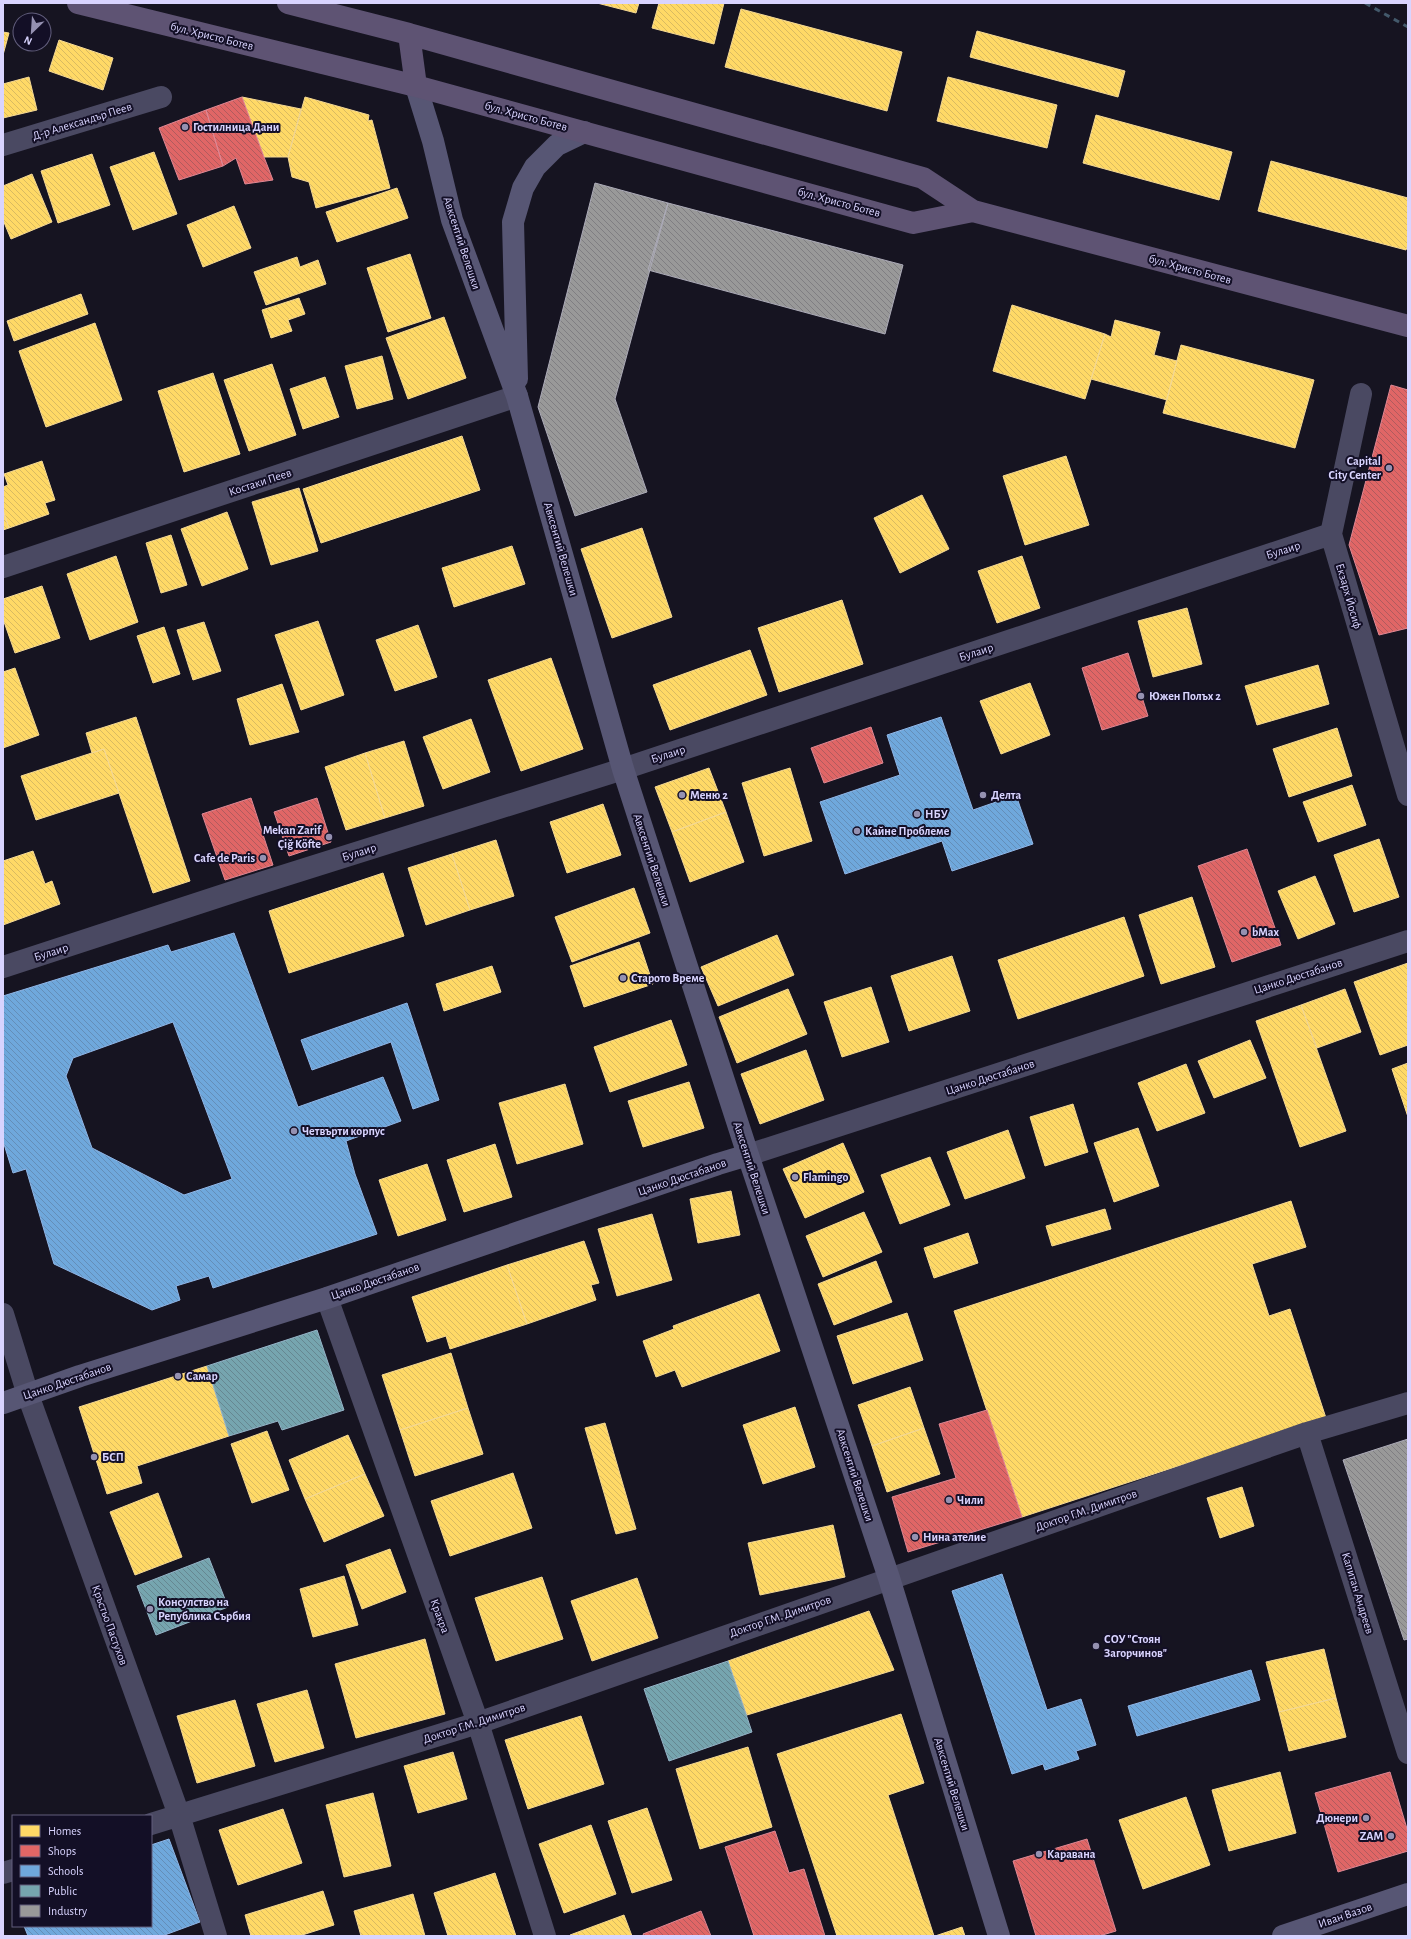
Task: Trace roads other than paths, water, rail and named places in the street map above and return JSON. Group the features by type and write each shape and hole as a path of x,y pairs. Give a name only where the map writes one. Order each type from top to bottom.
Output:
{"main road":[{"name":"бул. Христо Ботев","path":"78,3 416,86 913,223 973,211"},
{"name":"бул. Христо Ботев","path":"288,3 409,34 923,178 973,211 1408,326"},
{"path":"409,34 416,86"}],"street":[{"name":"Авксентий Велешки","path":"416,86 433,141 452,220 517,396 623,769 748,1155 889,1578 999,1936"},
{"name":"Д-р Александър Пеев","path":"3,145 161,97"},
{"name":"Авксентий Велешки","path":"517,396 513,222 522,188 535,167 557,145 584,132"},
{"name":"Екзарх Йосиф","path":"1361,394 1331,534 1408,795"},
{"name":"Костаки Пеев","path":"3,567 517,396"},
{"name":"Булаир","path":"3,967 251,886 623,769 1331,534"},
{"name":"Цанко Дюстабанов","path":"3,1403 80,1376 327,1298 710,1166 1408,941"},
{"name":"Кракра","path":"327,1298 478,1723 545,1936"},
{"name":"Кръстьо Пастухов","path":"3,1314 28,1395 179,1815 216,1936"},
{"name":"Доктор Г.М. Димитров","path":"152,1824 478,1723 889,1578 1308,1433 1408,1403"},
{"name":"Капитан Андреев","path":"1308,1433 1408,1753"},
{"name":"Иван Вазов","path":"1283,1936 1408,1894"}],"railway":[{"path":"1365,3 1408,27"}],"place":[{"name":"Гостилница Дани","path":"185,127"},
{"name":"Capital City Center","path":"1389,468"},
{"name":"Южен Полъх 2","path":"1141,696"},
{"name":"Меню 2","path":"682,795"},
{"name":"Делта","path":"983,795"},
{"name":"НБУ","path":"917,814"},
{"name":"Кайне Проблеме","path":"857,831"},
{"name":"Mekan Zarif Çiğ Köfte","path":"329,837"},
{"name":"Cafe de Paris","path":"263,858"},
{"name":"bMax","path":"1244,932"},
{"name":"Старото Време","path":"623,978"},
{"name":"Четвърти корпус","path":"294,1131"},
{"name":"Flamingo","path":"795,1177"},
{"name":"Самар","path":"178,1376"},
{"name":"БСП","path":"94,1457"},
{"name":"Чили","path":"949,1500"},
{"name":"Нина ателие","path":"915,1537"},
{"name":"Консулство на Република Сърбия","path":"150,1609"},
{"name":"СОУ \"Стоян Загорчинов\"","path":"1096,1646"},
{"name":"Дюнери","path":"1366,1818"},
{"name":"ZAM","path":"1391,1836"},
{"name":"Каравана","path":"1039,1854"}]}
